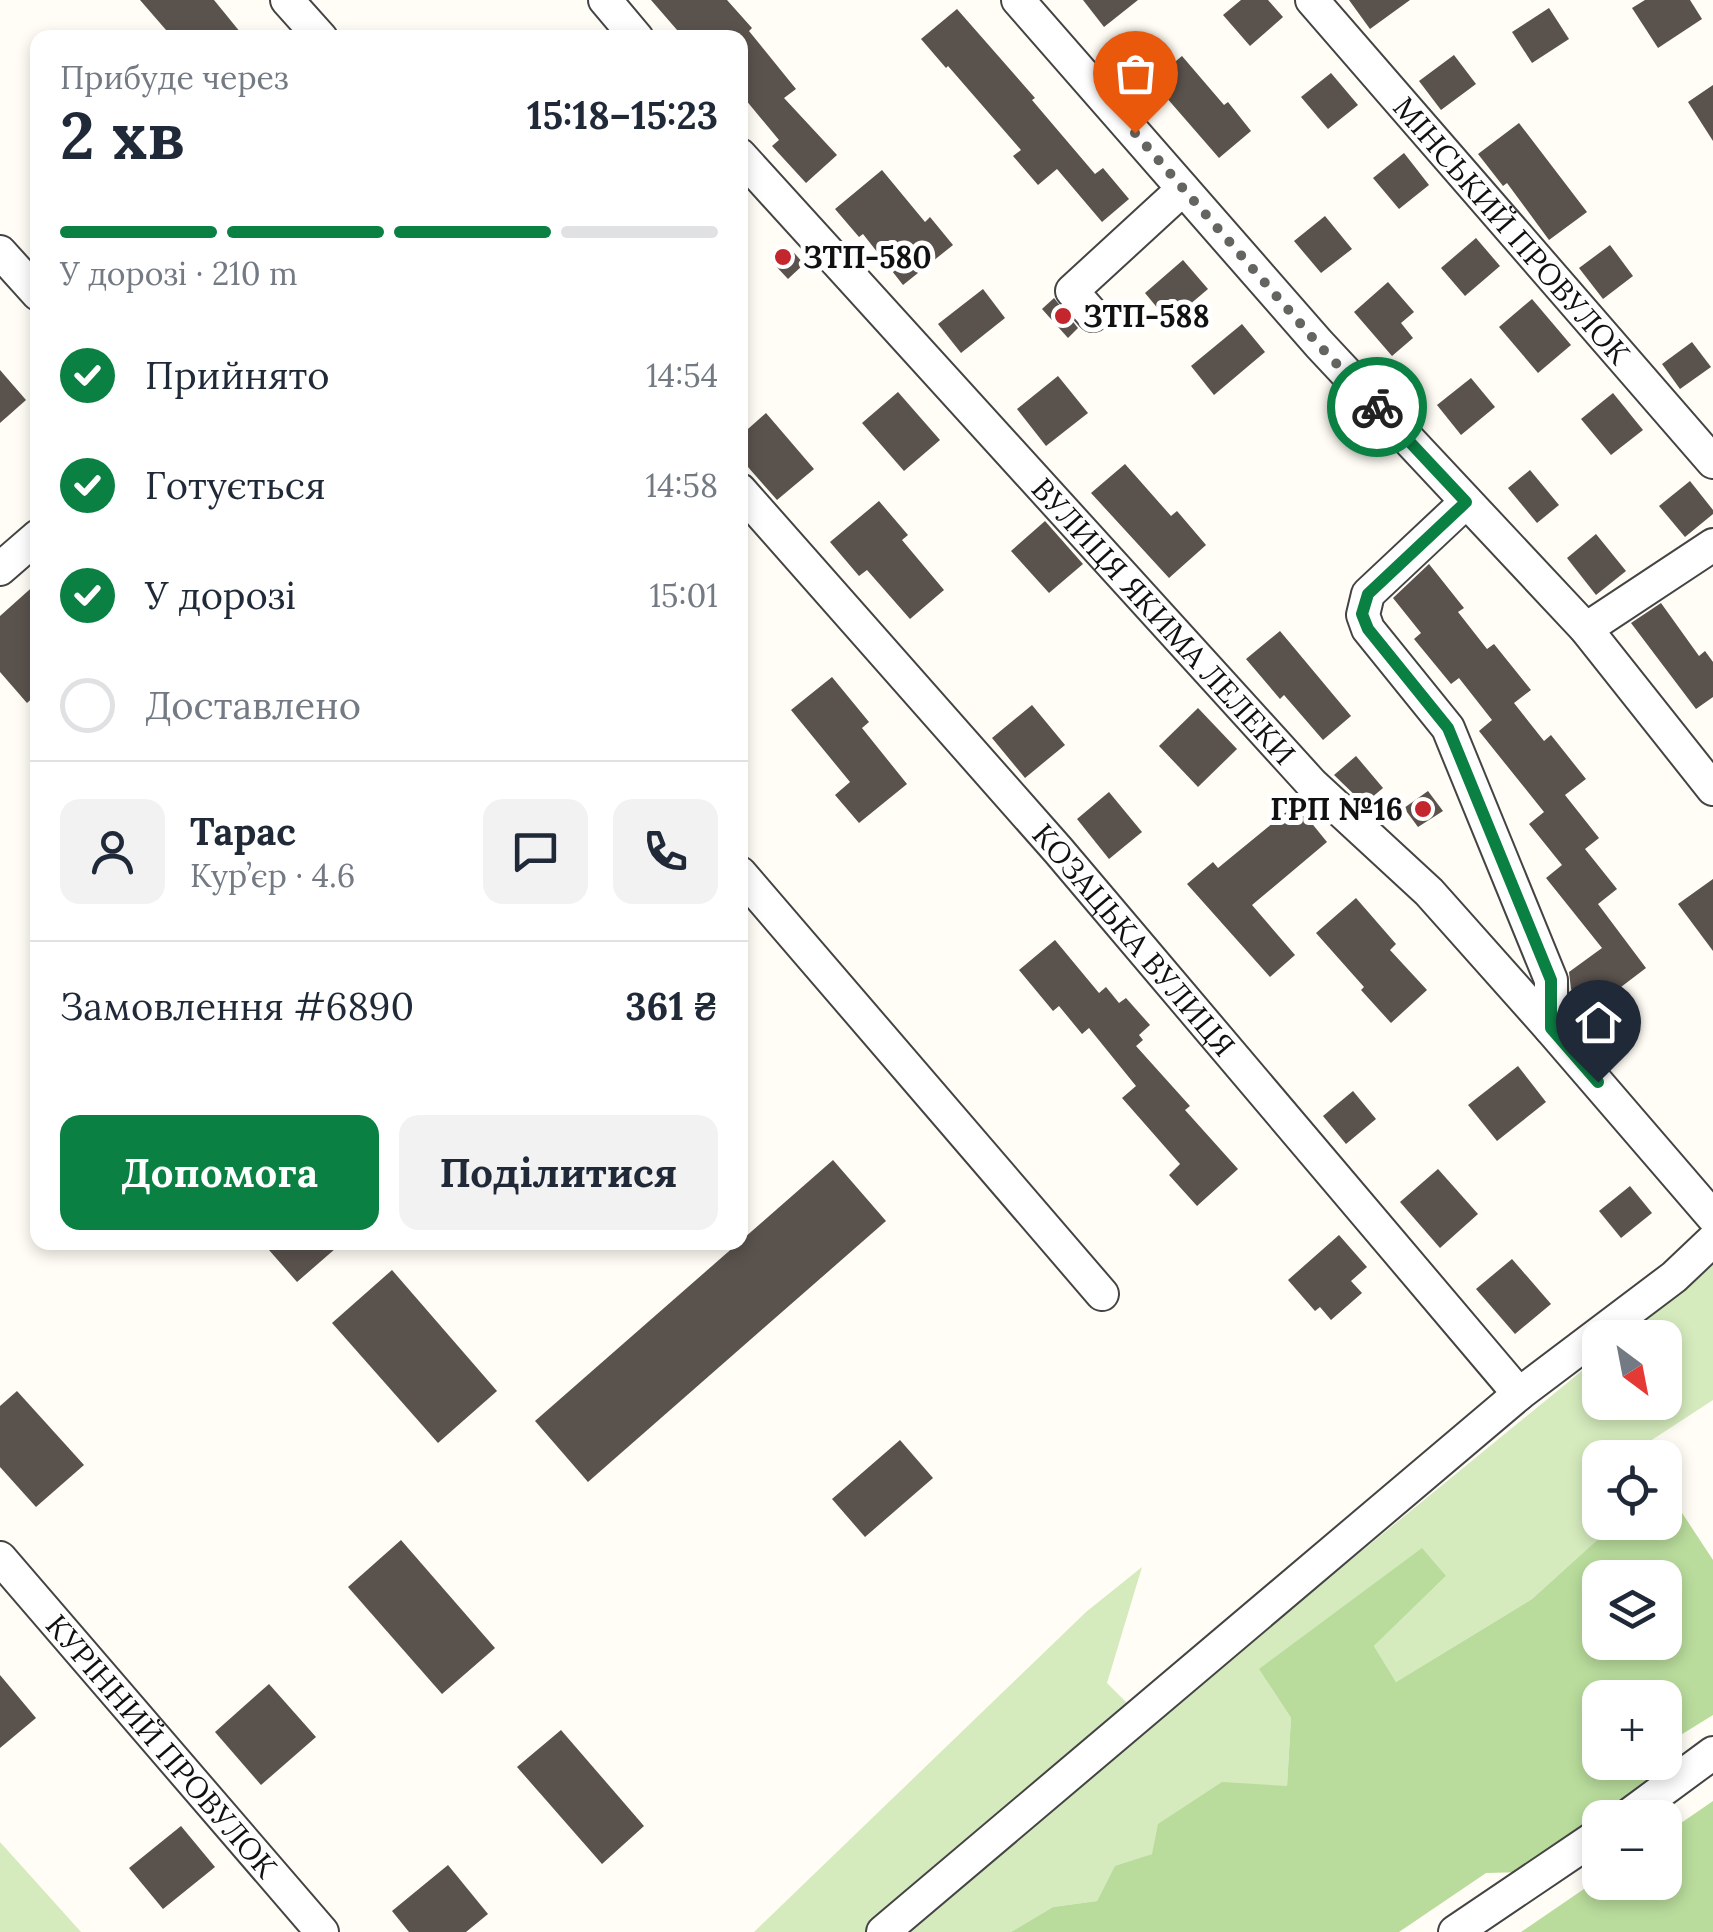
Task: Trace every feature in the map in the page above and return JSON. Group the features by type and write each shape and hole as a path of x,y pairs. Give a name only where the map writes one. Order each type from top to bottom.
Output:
{"street":[{"path":"287,0 314,30"},
{"path":"604,0 630,30"},
{"path":"1018,0 1318,344 1586,630 1713,789"},
{"name":"МІНСЬКИЙ ПРОВУЛОК","path":"1312,0 1713,462"},
{"name":"ВУЛИЦЯ ЯКИМА ЛЕЛЕКИ","path":"748,170 1312,784 1428,892 1713,1217"},
{"path":"1092,316 1072,291 1183,188"},
{"path":"0,252 30,285"},
{"name":"КОЗАЦЬКА ВУЛИЦЯ","path":"748,499 1058,850 1519,1394"},
{"path":"1466,502 1368,594 1362,614 1368,629 1448,728 1551,980 1551,1028"},
{"path":"0,569 30,543"},
{"path":"1586,630 1713,545"},
{"path":"748,882 1102,1294"},
{"path":"882,1932 1519,1394 1674,1277 1713,1240"},
{"name":"КУРІННИЙ ПРОВУЛОК","path":"0,1558 322,1932"},
{"path":"1649,1800 1713,1753"},
{"path":"1455,1932 1582,1846"}],"green space":[{"path":"1713,1263 1713,1400 1652,1440 1582,1440 1582,1540 1597,1540 1532,1599 1396,1682 1374,1646 1446,1576 1260,1670 1291,1718 1287,1786 1152,1854 1115,1867 1097,1901 1053,1907 1011,1932 754,1932 1086,1612 1142,1567 1107,1683 1149,1725 1582,1371 1582,1420 1682,1420 1682,1320 1643,1320"},
{"path":"1682,1513 1713,1560 1713,1715 1682,1734 1682,1680 1582,1680 1582,1780 1668,1780 1638,1800 1582,1800 1582,1837 1530,1872 1486,1873 1399,1932 1011,1932 1053,1907 1097,1901 1115,1866 1152,1854 1158,1824 1222,1782 1287,1786 1291,1718 1259,1669 1422,1548 1446,1576 1374,1646 1396,1682 1532,1599 1597,1540 1682,1540"},
{"path":"1713,1801 1713,1932 1521,1932 1582,1890 1582,1900 1682,1900 1682,1822"},
{"path":"0,1842 81,1932 0,1932"}],"building":[{"path":"140,0 214,0 238,30 166,30"},
{"path":"651,0 727,0 796,89 784,98 837,155 806,183 772,146 779,140 748,103 748,30 677,30"},
{"path":"1083,0 1138,0 1104,27"},
{"path":"1241,0 1268,0 1283,17 1250,46 1223,15"},
{"path":"1349,0 1410,0 1370,29"},
{"path":"1645,0 1690,0 1702,19 1658,48 1632,8"},
{"path":"1549,8 1569,39 1532,63 1512,32"},
{"path":"957,9 1095,174 1103,168 1129,199 1102,222 1057,169 1038,185 1013,156 1021,150 921,39"},
{"path":"1454,55 1476,84 1441,110 1419,81"},
{"path":"1182,56 1251,131 1219,158 1152,81"},
{"path":"1331,73 1358,105 1328,129 1301,97"},
{"path":"1713,85 1713,141 1688,102"},
{"path":"1519,123 1587,212 1549,240 1507,183 1503,186 1478,154"},
{"path":"1404,153 1429,185 1399,209 1373,178"},
{"path":"882,170 925,222 930,217 953,245 903,285 863,234 859,237 835,209"},
{"path":"1325,216 1352,249 1321,273 1294,241"},
{"path":"1476,238 1500,266 1465,296 1441,268"},
{"path":"1610,245 1633,276 1603,299 1579,268"},
{"path":"789,247 804,264 788,279 772,262"},
{"path":"1183,260 1208,289 1169,322 1145,293"},
{"path":"1388,282 1414,312 1401,323 1413,338 1392,356 1354,312"},
{"path":"983,289 1005,318 961,353 938,324"},
{"name":"ЗТП-588","path":"1054,298 1078,328 1068,338 1042,309"},
{"path":"1532,299 1571,345 1538,373 1499,327"},
{"path":"1242,324 1265,352 1214,395 1191,366"},
{"path":"1692,342 1711,367 1680,389 1662,364"},
{"path":"0,370 26,400 0,423"},
{"path":"1058,376 1088,413 1046,446 1017,409"},
{"path":"1471,378 1495,407 1461,435 1437,405"},
{"path":"898,392 940,440 904,471 862,423"},
{"path":"1613,393 1643,430 1611,455 1581,419"},
{"path":"766,413 814,469 777,500 748,467 748,429"},
{"path":"1125,464 1171,516 1177,511 1206,545 1169,578 1091,493"},
{"path":"1530,470 1559,505 1537,523 1508,488"},
{"path":"1690,481 1713,514 1685,537 1659,506"},
{"path":"879,501 908,535 902,540 944,590 910,619 867,570 859,576 830,542"},
{"path":"1045,521 1083,564 1049,593 1011,551"},
{"path":"1596,534 1626,571 1596,595 1567,558"},
{"path":"1429,564 1464,608 1458,612 1487,649 1494,644 1531,690 1514,703 1544,741 1551,735 1586,779 1565,795 1599,838 1585,849 1617,889 1598,904 1646,968 1588,1012 1571,989 1569,972 1602,948 1546,878 1562,865 1529,824 1544,812 1479,731 1492,720 1459,678 1451,684 1414,639 1421,633 1393,598"},
{"path":"30,589 27,703 0,672 0,616"},
{"path":"1661,603 1699,656 1705,651 1713,662 1713,697 1696,709 1631,623"},
{"path":"1280,631 1351,716 1323,740 1246,659"},
{"path":"832,677 869,722 862,728 907,784 859,823 835,795 850,782 791,710"},
{"path":"1032,705 1065,745 1025,778 992,738"},
{"path":"1198,708 1237,749 1198,787 1159,746"},
{"path":"1356,756 1383,788 1364,804 1334,775"},
{"name":"ГРП №16","path":"1428,791 1443,811 1418,827 1404,808"},
{"path":"1109,792 1142,832 1109,859 1077,819"},
{"path":"1296,804 1327,842 1252,905 1295,955 1270,977 1187,884 1213,862 1218,868"},
{"path":"1713,879 1713,951 1678,904"},
{"path":"1356,898 1396,944 1390,950 1427,990 1391,1023 1316,933"},
{"path":"1055,940 1099,993 1106,987 1119,1003 1126,998 1150,1025 1139,1035 1143,1040 1136,1046 1190,1106 1185,1110 1238,1169 1197,1206 1169,1175 1180,1164 1122,1098 1136,1086 1089,1028 1082,1034 1059,1006 1053,1011 1019,970"},
{"path":"1518,1066 1546,1102 1497,1141 1468,1105"},
{"path":"1353,1091 1376,1119 1346,1144 1323,1116"},
{"path":"833,1160 886,1221 588,1482 535,1421 730,1250 748,1250 748,1234"},
{"path":"1438,1169 1478,1214 1440,1248 1400,1202"},
{"path":"1630,1186 1652,1213 1621,1238 1599,1211"},
{"path":"1339,1235 1367,1267 1351,1281 1362,1293 1331,1320 1320,1307 1315,1311 1288,1280"},
{"path":"269,1250 334,1250 297,1282"},
{"path":"1512,1259 1551,1304 1515,1334 1476,1289"},
{"path":"392,1270 497,1391 438,1443 332,1323"},
{"path":"17,1391 84,1465 36,1507 0,1467 0,1406"},
{"path":"900,1440 933,1478 865,1537 832,1499"},
{"path":"401,1540 495,1648 442,1694 348,1587"},
{"path":"0,1675 36,1718 0,1748"},
{"path":"269,1684 316,1737 261,1785 215,1732"},
{"path":"561,1730 644,1826 602,1864 517,1767"},
{"path":"181,1826 215,1867 163,1909 129,1868"},
{"path":"448,1865 488,1914 466,1932 409,1932 392,1911"}],"way so far":[{"path":"1135,133 1377,407"}],"place":[{"name":"ЗТП-580","path":"783,257"},
{"name":"ЗТП-588","path":"1063,316"},
{"name":"ГРП №16","path":"1423,809"}],"route":[{"path":"1377,407 1466,502 1368,594 1362,614 1368,629 1448,728 1551,980 1551,1028 1598,1082"}]}
